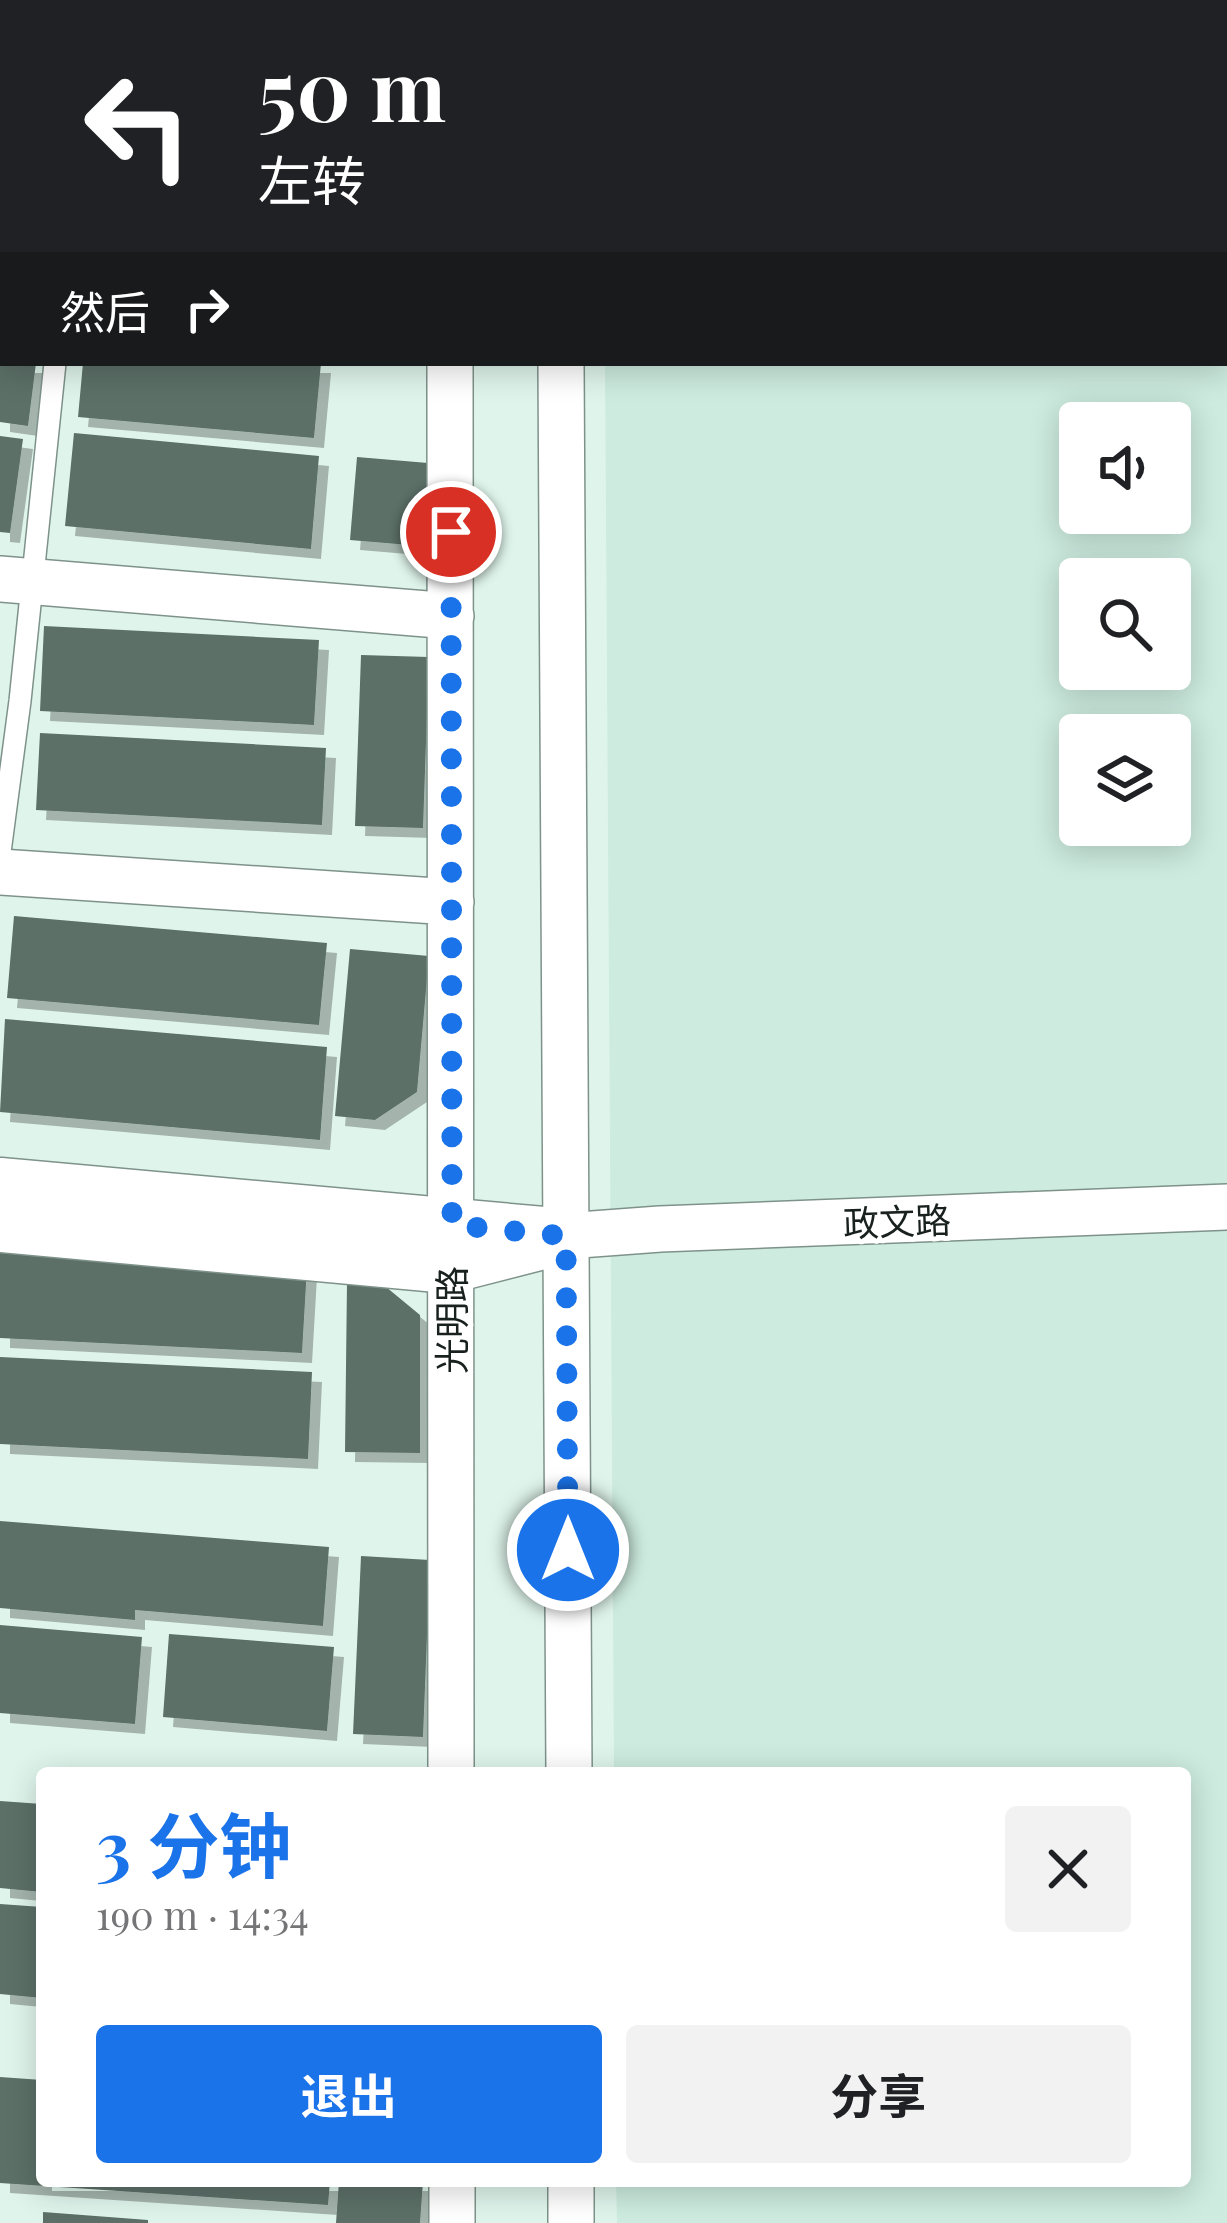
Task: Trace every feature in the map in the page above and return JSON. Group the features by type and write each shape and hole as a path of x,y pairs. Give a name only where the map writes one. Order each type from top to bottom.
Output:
{"street":[{"name":"光明路","path":"450,366 451,1767"},
{"path":"560,366 569,1767"},
{"path":"16,581 451,616"},
{"path":"0,872 451,902"},
{"path":"0,1185 353,1216 450,1246"},
{"name":"政文路","path":"566,1236 1227,1207"},
{"path":"0,1225 450,1246 566,1236"},
{"path":"452,2187 452,2223"},
{"path":"571,2187 571,2223"}],"lane":[{"path":"0,852 16,581 54,366"}],"shaded area":[{"path":"605,366 1227,366 1227,2223 617,2223 616,2187 1191,2187 1191,1767 614,1767"}],"building":[{"path":"0,366 36,366 28,426 0,422"},
{"path":"83,366 321,366 314,438 78,417"},
{"path":"74,433 319,456 311,549 65,526"},
{"path":"0,436 23,439 10,533 0,532"},
{"path":"357,457 428,463 421,546 350,540"},
{"path":"44,626 319,640 314,725 40,711"},
{"path":"361,655 429,657 423,828 355,826"},
{"path":"40,733 326,748 322,825 36,810"},
{"path":"14,916 327,943 319,1025 7,998"},
{"path":"350,949 429,956 417,1092 375,1120 335,1116"},
{"path":"5,1019 327,1047 320,1140 0,1112"},
{"path":"0,1252 307,1267 302,1353 0,1338"},
{"path":"347,1282 380,1282 420,1315 420,1453 345,1452"},
{"path":"0,1357 312,1372 308,1459 0,1444"},
{"path":"0,1521 329,1547 323,1626 135,1610 135,1620 0,1608"},
{"path":"361,1556 430,1560 423,1737 353,1734"},
{"path":"0,1625 142,1637 135,1724 0,1713"},
{"path":"169,1634 334,1647 327,1731 163,1717"},
{"path":"0,1801 36,1804 36,1891 0,1888"},
{"path":"0,1904 36,1907 36,1997 0,1994"},
{"path":"0,2077 36,2080 36,2185 0,2183"},
{"path":"60,2187 330,2187 328,2205"},
{"path":"339,2187 423,2187 420,2223 336,2223"},
{"path":"43,2212 148,2220 148,2223 43,2223"}],"route":[{"path":"451,532 452,1225 566,1236 568,1550"}]}
